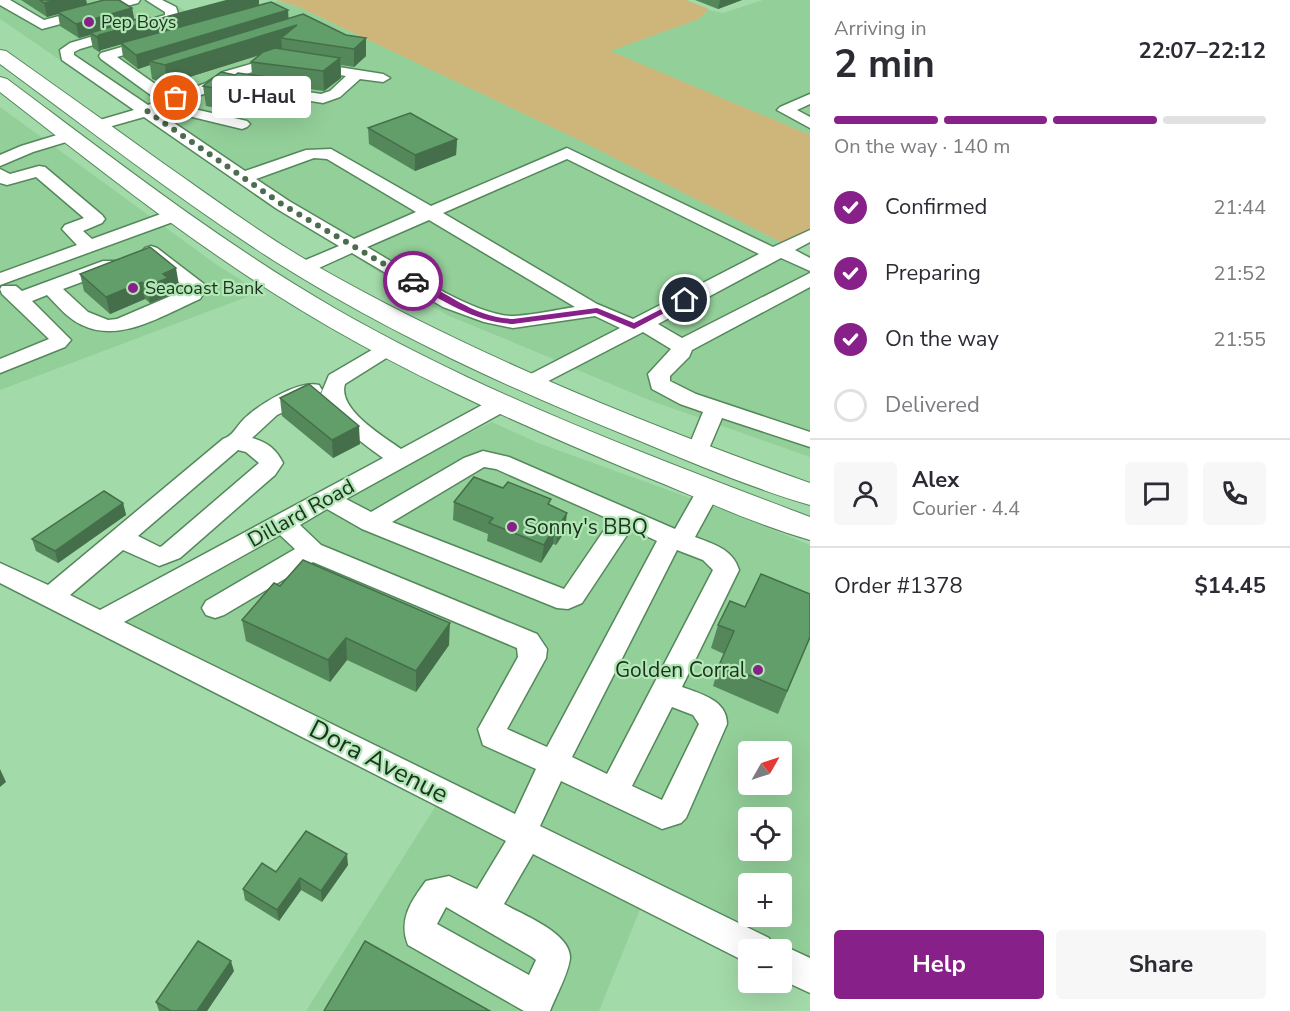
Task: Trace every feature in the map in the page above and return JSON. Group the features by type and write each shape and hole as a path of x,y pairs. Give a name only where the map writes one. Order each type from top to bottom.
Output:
{"main road":[{"path":"0,55 201,199 303,268 419,331 531,383 697,453 810,494"},
{"path":"0,74 12,80 59,115 98,126"},
{"path":"0,83 175,215 264,276 390,349 501,404 590,443 708,491 809,528"},
{"path":"70,136 110,147 163,186 201,199"},
{"path":"390,349 487,381 511,385 531,383"},
{"path":"501,404 541,406 669,453 681,455 697,453"}],"street":[{"path":"1,0 65,40 134,21 136,17 108,4"},
{"path":"42,25 108,4 134,0"},
{"path":"152,0 171,10 172,17 67,50 67,57 242,178 350,246 450,303 491,318 513,322 593,310"},
{"path":"170,37 107,55 168,101 189,112 242,124"},
{"path":"121,67 143,60"},
{"path":"98,126 147,111 249,67 275,60 383,78"},
{"path":"135,77 155,71"},
{"path":"199,71 218,81 318,99 335,94 357,74"},
{"path":"807,102 785,110 786,113 810,123"},
{"path":"0,161 27,149 70,136"},
{"path":"242,178 312,153 327,152 593,310 661,333 681,347 682,353 659,374 660,384 688,399 810,440"},
{"path":"303,268 567,153 777,252 810,265"},
{"path":"0,174 7,180 39,171 77,202 96,219 70,229 89,247"},
{"path":"0,367 61,340 0,280 175,215"},
{"path":"531,383 810,235"},
{"path":"19,299 143,253 156,254 196,288 193,295 120,325 97,326 88,322 51,288"},
{"path":"681,347 810,279"},
{"path":"171,295 194,286"},
{"path":"97,326 150,304"},
{"path":"238,442 246,428 276,406 336,380 390,349"},
{"path":"336,380 332,393 337,406 400,459"},
{"name":"Dillard Road","path":"101,622 501,404"},
{"path":"697,453 716,407"},
{"path":"51,597 120,538 231,444 238,442 248,444 270,458 271,463 171,552 159,556 120,538"},
{"path":"371,523 472,463 483,459 501,462 712,554 724,563 726,570 614,791"},
{"path":"483,909 524,833 554,763 676,539 708,491"},
{"path":"327,499 371,523 484,570 556,598 568,600 573,596 626,517"},
{"path":"284,523 312,551 527,641 533,649 532,658 492,729 493,736 662,815 675,808 713,724 713,717 703,707 665,692"},
{"path":"215,608 312,551"},
{"name":"Dora Avenue","path":"0,572 738,940"},
{"path":"448,891 483,909 552,952 553,960 534,1005 420,933 418,925 438,892 448,891"},
{"path":"792,967 810,976"}],"shaded area":[{"path":"0,0 166,0 201,19 278,1 301,8 581,141 783,243 558,361 447,315 233,178 0,19"},
{"path":"277,0 686,0 709,9 699,19 610,51 810,135 810,229 783,243 581,141 301,8"},
{"path":"763,0 810,0 810,135 609,51 699,19 708,10 723,13"},
{"path":"0,107 217,265 260,292 0,390"},
{"path":"795,249 810,256 810,457 649,400 573,368"},
{"path":"492,422 538,443 726,511 810,545 810,960 792,951 792,939 768,939 743,927 792,927 792,873 738,873 738,924 122,620 395,470"},
{"path":"437,804 641,907 599,1011 306,1011"}],"building":[{"path":"40,0 56,0 44,3"},
{"path":"104,0 119,0 132,8 76,24 58,12"},
{"path":"229,0 97,37 90,33 147,16 154,20"},
{"path":"271,2 288,10 136,55 121,43"},
{"path":"303,14 346,35 366,38 354,49 281,38 297,25 165,65 149,61"},
{"path":"275,48 340,58 323,71 251,62 263,52"},
{"path":"221,72 287,80 266,98 203,86"},
{"path":"410,113 457,139 415,155 368,128"},
{"path":"150,247 176,268 163,274 168,278 147,286 142,282 106,297 80,274"},
{"path":"309,384 359,426 332,440 280,398"},
{"path":"474,477 503,488 508,482 551,499 548,504 567,513 558,527 555,526 544,545 489,523 493,518 454,502"},
{"path":"104,491 123,503 55,551 32,539"},
{"path":"303,560 450,623 416,671 346,638 328,660 242,620 274,583 280,586"},
{"name":"Golden Corral","path":"761,574 810,594 810,637 787,691 720,663 734,631 718,625 730,601 745,607"},
{"path":"306,831 347,854 321,891 300,878 277,910 243,889 262,863 276,872"},
{"path":"198,941 231,961 197,1011 171,1011 156,1002"},
{"path":"365,941 490,1011 324,1011"}],"tunnel":[{"path":"150,304 171,295"}],"way so far":[{"path":"176,98 147,111 233,173 283,205 413,281"}],"place":[{"name":"Pep Boys","path":"89,22"},
{"name":"U-Haul","path":"176,98"},
{"name":"Seacoast Bank","path":"133,288"},
{"name":"Sonny's BBQ","path":"512,527"},
{"name":"Golden Corral","path":"758,670"}],"route":[{"path":"413,281 465,310 513,322 597,310 634,327 685,300"}]}
